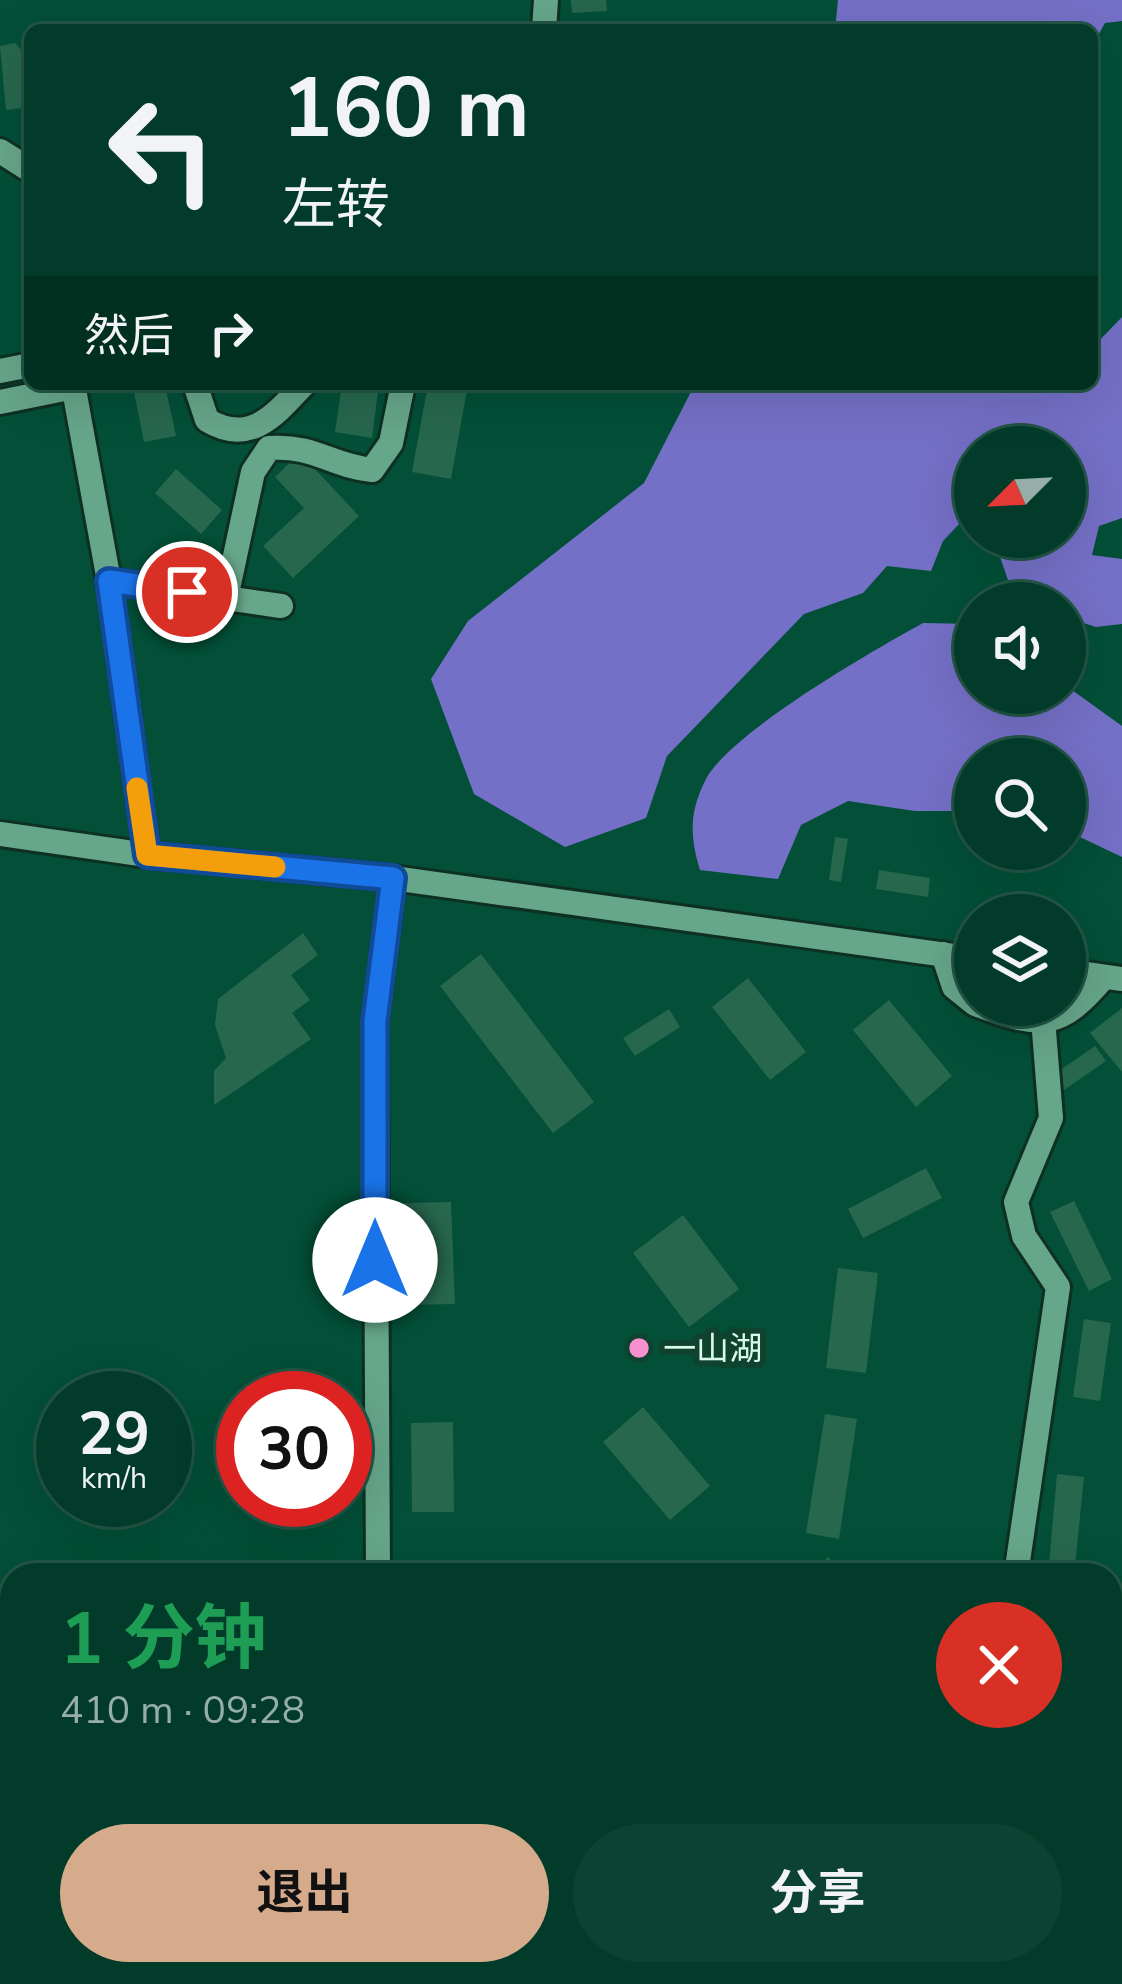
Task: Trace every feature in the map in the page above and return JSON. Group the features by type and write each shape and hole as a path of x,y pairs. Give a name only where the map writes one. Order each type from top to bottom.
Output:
{"street":[{"path":"0,402 52,390"},
{"path":"75,390 109,581 147,855"},
{"path":"197,390 207,420 225,431 248,431 272,418 298,390"},
{"path":"226,598 254,472 269,448 302,446 344,467 372,470 391,443 402,390"},
{"path":"109,581 281,605"},
{"path":"0,834 147,855 393,878 954,955"},
{"path":"378,1563 375,1021 393,878"},
{"path":"943,954 954,987"},
{"path":"1086,1002 1113,978"},
{"path":"1018,1563 1058,1287 1024,1236 1016,1202 1051,1118 1044,1026"}],"shaded area":[{"path":"838,0 1122,0 1122,21 1105,23 1098,35 1098,24 836,24"},
{"path":"1122,317 1122,518 1099,526 1092,555 1122,559 1122,624 1086,624 1086,582 1010,582 1000,558 1086,558 1086,426 954,426 954,529 943,541 931,571 887,566 863,593 804,614 667,756 646,818 565,847 474,794 431,679 468,621 644,483 692,390 1098,390 1098,342"},
{"path":"923,623 954,624 954,714 1086,714 1086,700 1122,726 1122,857 1086,840 1086,738 954,738 954,811 915,811 848,801 801,825 778,879 700,870 694,815 705,781 719,762 771,717"}],"building":[{"path":"571,0 606,0 607,11 572,13"},
{"path":"15,43 24,53 24,108 6,110 0,46"},
{"path":"166,390 176,436 144,442 134,392"},
{"path":"341,390 378,390 372,438 335,432"},
{"path":"427,390 467,390 451,479 412,472"},
{"path":"300,453 359,516 293,578 263,546 304,508 275,477"},
{"path":"176,469 222,510 201,534 155,493"},
{"path":"835,837 848,839 841,882 829,880"},
{"path":"879,870 930,878 928,897 876,889"},
{"path":"303,933 318,955 291,975 310,1000 292,1013 311,1039 214,1105 214,1071 226,1058 215,1025 218,999"},
{"path":"481,954 594,1102 553,1133 440,986"},
{"path":"748,978 806,1052 770,1080 712,1007"},
{"path":"889,1000 952,1076 916,1107 853,1030"},
{"path":"1122,1008 1122,1072 1090,1033"},
{"path":"669,1009 680,1027 635,1056 623,1038"},
{"path":"1095,1046 1106,1061 1064,1090 1053,1075"},
{"path":"926,1168 942,1198 863,1238 848,1209"},
{"path":"1074,1201 1112,1279 1089,1291 1050,1212"},
{"path":"451,1202 455,1304 408,1305 404,1203"},
{"path":"683,1215 739,1289 689,1327 633,1253"},
{"path":"838,1268 878,1273 866,1373 826,1368"},
{"path":"1084,1319 1111,1323 1100,1401 1073,1397"},
{"path":"643,1407 710,1486 670,1520 603,1442"},
{"path":"825,1414 857,1419 839,1539 806,1533"},
{"path":"453,1422 454,1512 412,1512 411,1423"},
{"path":"1057,1474 1084,1477 1075,1563 1049,1563"}],"slow traffic":[{"path":"137,788 147,855 275,867"}],"place":[{"name":"一山湖","path":"639,1348"}],"route":[{"path":"187,592 109,581 147,855 393,878 375,1021 375,1260"}]}
